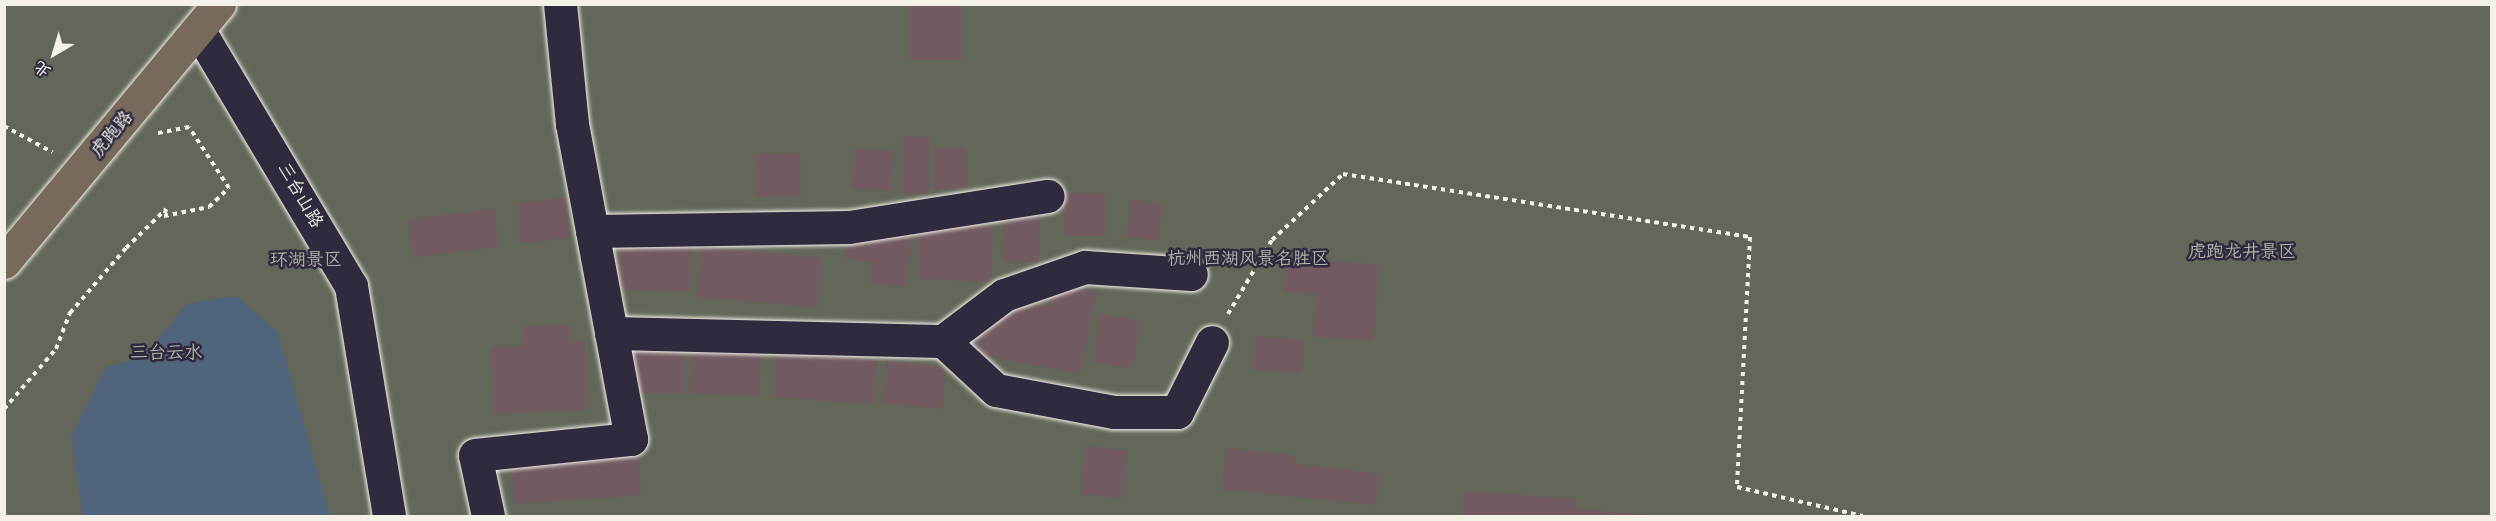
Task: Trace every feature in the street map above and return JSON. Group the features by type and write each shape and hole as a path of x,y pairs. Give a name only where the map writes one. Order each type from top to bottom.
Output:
{"main road":[{"name":"虎跑路","path":"4,262 85,169 219,4"}],"street":[{"path":"488,516 475,454 631,439 572,124 560,4"},
{"name":"三台山路","path":"199,31 351,286 389,516"},
{"path":"592,231 849,227 1048,196"},
{"path":"611,333 943,341 1004,295 1086,267 1191,274"},
{"path":"943,341 996,390 1113,412 1177,412 1212,342"}],"path":[{"path":"4,409 56,349 70,313 126,248 166,209 164,216 209,207 229,188 189,127 138,142 127,118"},
{"path":"4,126 85,169"},
{"path":"1212,342 1272,240 1343,174 1750,237 1737,487 1863,516"}],"green space":[{"name":"环湖景区","path":"4,5 2491,5 2491,516 4,516"}],"water":[{"path":"236,296 278,332 330,516 83,516 71,436 106,367 145,357 186,304"}],"building":[{"path":"909,4 962,4 962,60 909,60"},
{"path":"902,136 930,137 928,194 900,193"},
{"path":"965,147 967,188 935,190 933,149"},
{"path":"853,149 894,151 892,191 851,189"},
{"path":"800,153 801,196 756,197 755,154"},
{"path":"1064,193 1105,193 1105,236 1064,236"},
{"path":"566,198 570,238 520,243 516,203"},
{"path":"1131,200 1163,204 1158,241 1126,237"},
{"path":"494,209 499,247 413,257 409,219"},
{"path":"1004,212 1040,213 1038,262 1002,261"},
{"path":"919,223 993,226 991,282 917,279"},
{"path":"849,230 912,237 906,287 869,283 871,262 846,259"},
{"path":"620,239 692,242 690,291 618,289"},
{"path":"701,247 822,258 817,307 697,297"},
{"path":"1286,258 1379,265 1373,341 1313,336 1316,294 1283,292"},
{"path":"1053,283 1096,292 1080,374 977,354 986,312 1008,297 1048,307"},
{"path":"1100,314 1140,321 1132,368 1092,361"},
{"path":"570,325 571,342 585,341 588,409 494,414 491,347 524,346 523,327"},
{"path":"1254,336 1304,340 1301,373 1251,369"},
{"path":"631,348 685,348 685,393 631,393"},
{"path":"692,350 761,352 759,395 690,393"},
{"path":"776,353 878,360 875,404 773,397"},
{"path":"886,361 946,367 941,409 882,403"},
{"path":"1086,446 1127,450 1122,498 1081,494"},
{"path":"1226,448 1295,456 1293,464 1380,474 1376,505 1222,489"},
{"path":"638,452 641,495 514,504 511,461"},
{"path":"1464,491 1576,499 1575,509 1661,516 1463,516"}],"park label":[{"name":"虎跑龙井景区","path":"2242,253"},
{"name":"杭州西湖风景名胜区","path":"1248,260"},
{"name":"三台云水","path":"166,354"}]}
